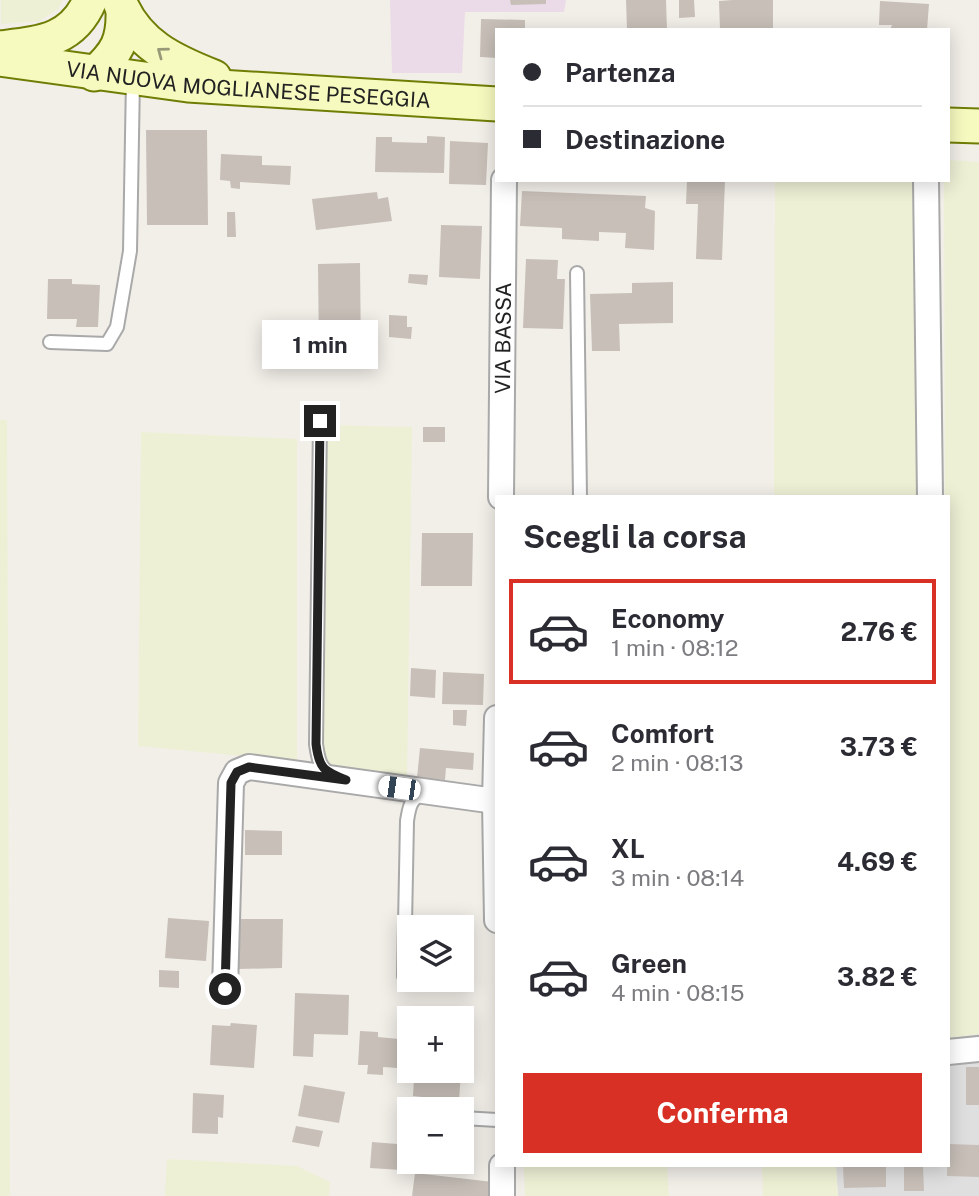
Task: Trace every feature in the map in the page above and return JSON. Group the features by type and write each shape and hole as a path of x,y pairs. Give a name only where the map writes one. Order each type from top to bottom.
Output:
{"main road":[{"path":"86,9 79,37 80,51 94,74 118,47 123,28 121,5"},
{"path":"121,5 133,26 175,61 246,89"},
{"path":"0,48 36,43 56,36 86,9"},
{"name":"VIA NUOVA MOGLIANESE PESEGGIA","path":"0,59 188,85 495,104"},
{"path":"950,125 979,126"}],"street":[{"name":"VIA BASSA","path":"501,495 504,182"},
{"path":"926,182 930,495"},
{"path":"225,989 231,783 237,772 249,767 495,801"},
{"path":"950,1052 979,1049"},
{"path":"502,1167 502,1196"}],"lane":[{"path":"50,342 107,344 117,327 130,251 133,79"},
{"path":"577,274 580,495"},
{"path":"320,421 316,744 318,762 327,773 346,780"},
{"path":"405,915 409,807 414,798 425,791"},
{"path":"474,1119 495,1120"}],"shaded area":[{"path":"390,0 566,0 564,12 465,12 462,73 392,73"},
{"path":"979,1034 979,1196 838,1196 836,1167 950,1167 950,1038"}],"green space":[{"path":"1,0 63,0 58,9 39,21 1,24"},
{"path":"950,160 979,162 979,1034 950,1038 950,495 945,495 944,182 950,182"},
{"path":"775,182 917,182 920,495 774,495"},
{"path":"0,420 7,420 10,1196 0,1196"},
{"path":"327,425 412,427 407,781 330,766 324,757 322,742"},
{"path":"141,432 297,439 297,761 138,746"},
{"path":"167,1159 297,1166 330,1182 329,1196 165,1196"},
{"path":"524,1167 667,1167 669,1196 525,1196"},
{"path":"762,1167 836,1167 838,1196 763,1196"}],"building":[{"path":"510,0 546,0 546,4 511,5"},
{"path":"626,0 666,0 667,28 627,28"},
{"path":"679,0 694,0 695,17 679,18"},
{"path":"773,0 773,28 720,28 719,1"},
{"path":"880,1 929,4 927,28 891,28 892,25 879,25"},
{"path":"481,19 525,20 525,28 495,28 495,58 480,57"},
{"path":"146,130 207,130 208,225 147,225"},
{"path":"427,136 445,137 444,173 375,172 376,137 392,137 392,142 427,143"},
{"path":"450,141 488,143 486,185 449,184"},
{"path":"221,154 262,156 262,165 291,166 290,185 240,182 240,189 231,188 230,181 220,180"},
{"path":"687,182 725,182 722,260 696,259 698,204 686,204"},
{"path":"522,191 646,196 645,208 655,211 654,250 625,248 626,233 599,232 599,241 562,239 562,228 520,226"},
{"path":"377,192 378,199 388,197 392,221 316,230 312,199"},
{"path":"227,212 235,212 236,237 227,237"},
{"path":"441,225 482,226 480,279 439,277"},
{"path":"526,259 558,260 557,279 565,279 563,329 523,328"},
{"path":"360,263 361,356 319,356 318,264"},
{"path":"409,274 428,275 427,285 408,283"},
{"path":"48,279 72,279 72,284 100,285 98,327 76,327 77,319 47,319"},
{"path":"673,282 673,323 619,324 620,351 592,351 590,294 632,293 632,283"},
{"path":"389,315 407,316 407,327 412,327 411,339 389,337"},
{"path":"423,427 445,427 445,442 423,442"},
{"path":"422,533 473,533 472,586 421,586"},
{"path":"411,668 436,670 435,698 410,696"},
{"path":"443,672 484,674 483,705 442,704"},
{"path":"453,710 467,710 466,726 453,725"},
{"path":"420,748 474,753 473,770 446,768 445,780 417,778"},
{"path":"245,830 282,831 282,855 245,855"},
{"path":"168,918 209,921 206,961 165,958"},
{"path":"238,919 283,919 282,968 239,969"},
{"path":"159,970 179,971 179,988 159,987"},
{"path":"295,993 349,995 348,1035 314,1034 313,1057 293,1056"},
{"path":"231,1023 257,1025 254,1068 210,1065 212,1025 230,1026"},
{"path":"360,1031 378,1032 378,1037 397,1039 397,1068 383,1067 383,1075 367,1074 368,1065 358,1065"},
{"path":"966,1067 979,1067 979,1105 966,1105"},
{"path":"414,1083 460,1083 459,1097 413,1096"},
{"path":"304,1085 345,1092 339,1123 298,1116"},
{"path":"193,1093 224,1095 223,1118 218,1117 218,1134 192,1133"},
{"path":"296,1126 323,1131 319,1147 292,1142"},
{"path":"372,1142 397,1144 397,1170 370,1168"},
{"path":"950,1144 979,1145 979,1177 947,1176 947,1167 950,1167"},
{"path":"843,1167 886,1167 886,1187 844,1188"},
{"path":"904,1167 923,1167 924,1191 904,1191"},
{"path":"415,1174 493,1182 492,1196 412,1196"}],"route":[{"path":"225,989 231,783 237,772 249,767 346,780 327,773 318,762 316,744 320,421"}]}
